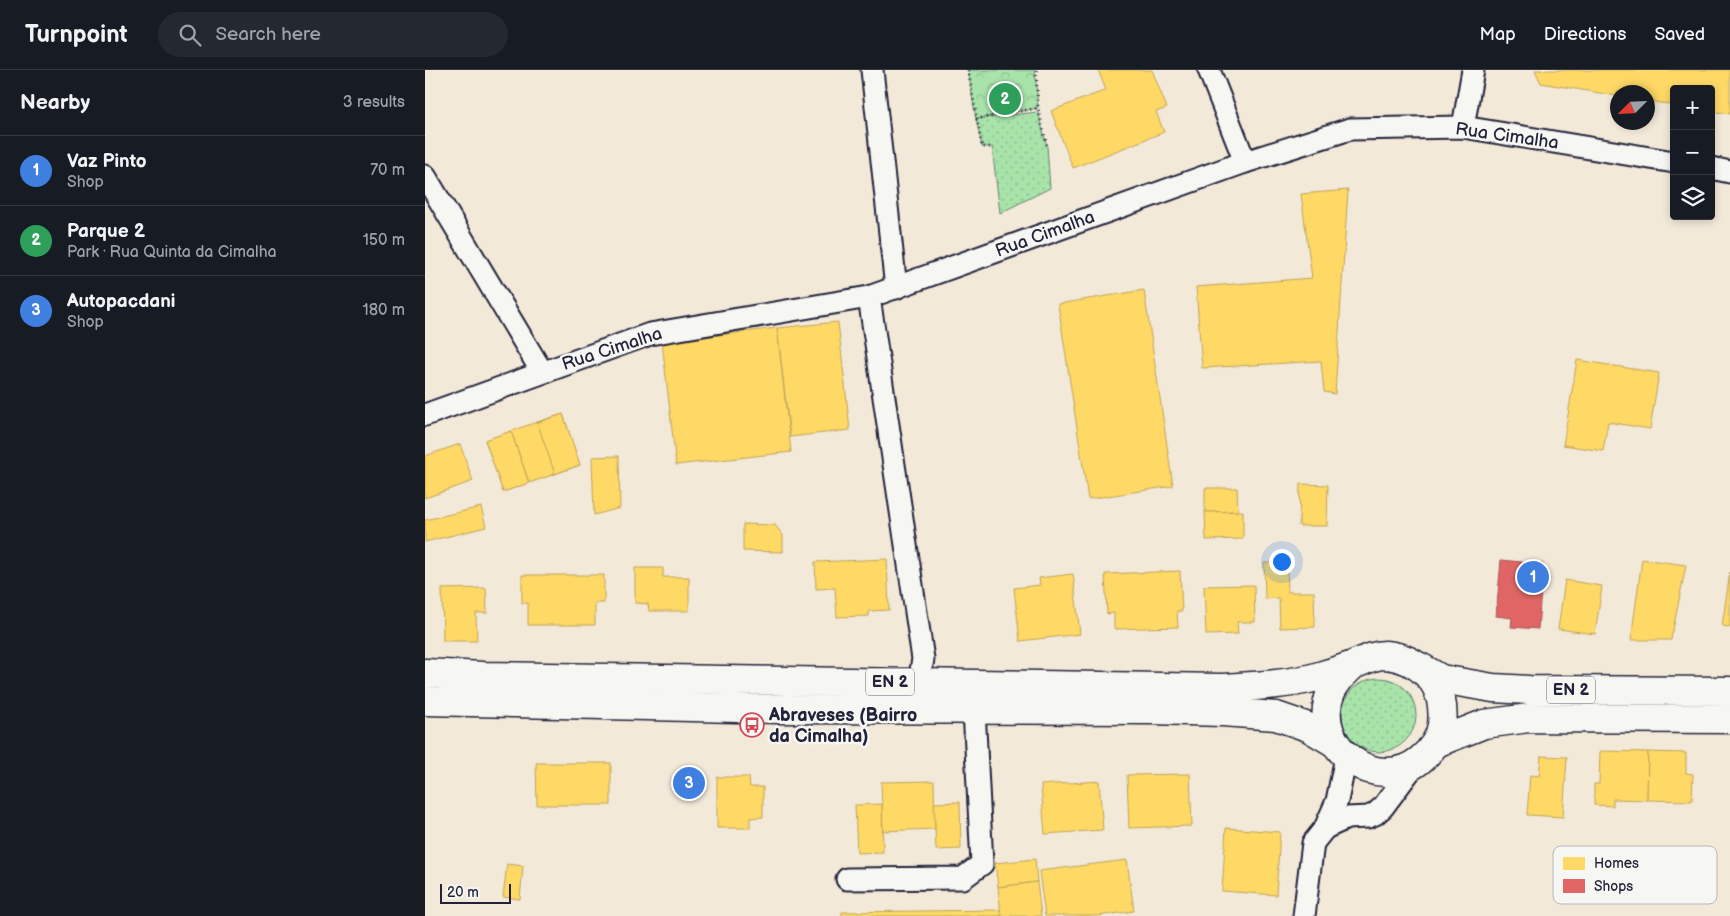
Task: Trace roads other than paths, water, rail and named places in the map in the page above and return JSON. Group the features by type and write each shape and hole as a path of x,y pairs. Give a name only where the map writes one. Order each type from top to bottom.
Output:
{"main road":[{"name":"EN 2","path":"425,673 814,682 919,682 1222,688 1272,684 1312,678 1352,666 1367,658 1384,655 1401,658 1441,679 1493,688 1529,690 1730,691"},
{"name":"EN 2","path":"425,700 779,710 1182,710 1276,716 1308,727 1362,767 1380,772 1398,771 1415,764 1436,743 1442,726 1443,709 1439,692 1430,677 1416,665"},
{"name":"EN 2","path":"1341,750 1328,727 1327,709 1331,692 1339,678 1352,666"},
{"name":"EN 2","path":"1436,743 1484,724 1529,718 1730,719"}],"street":[{"path":"872,70 896,288"},
{"path":"1209,70 1245,162"},
{"path":"1463,127 1473,70"},
{"name":"Rua Cimalha","path":"425,415 650,334 869,297 1245,162 1350,129 1463,127 1670,161"},
{"path":"1715,169 1730,172"},
{"path":"425,176 542,372"},
{"path":"869,297 923,658 919,682"},
{"path":"847,880 963,878 982,864 974,709"},
{"path":"1304,916 1313,843 1325,828 1337,801 1341,750"},
{"path":"1325,828 1347,818 1369,817 1375,814 1383,807 1415,764"}],"place":[{"name":"Parque 2","path":"1005,99"},
{"name":"Vaz Pinto","path":"1533,577"},
{"name":"Abraveses (Bairro da Cimalha)","path":"752,725"},
{"name":"Autopacdani","path":"689,783"}]}
